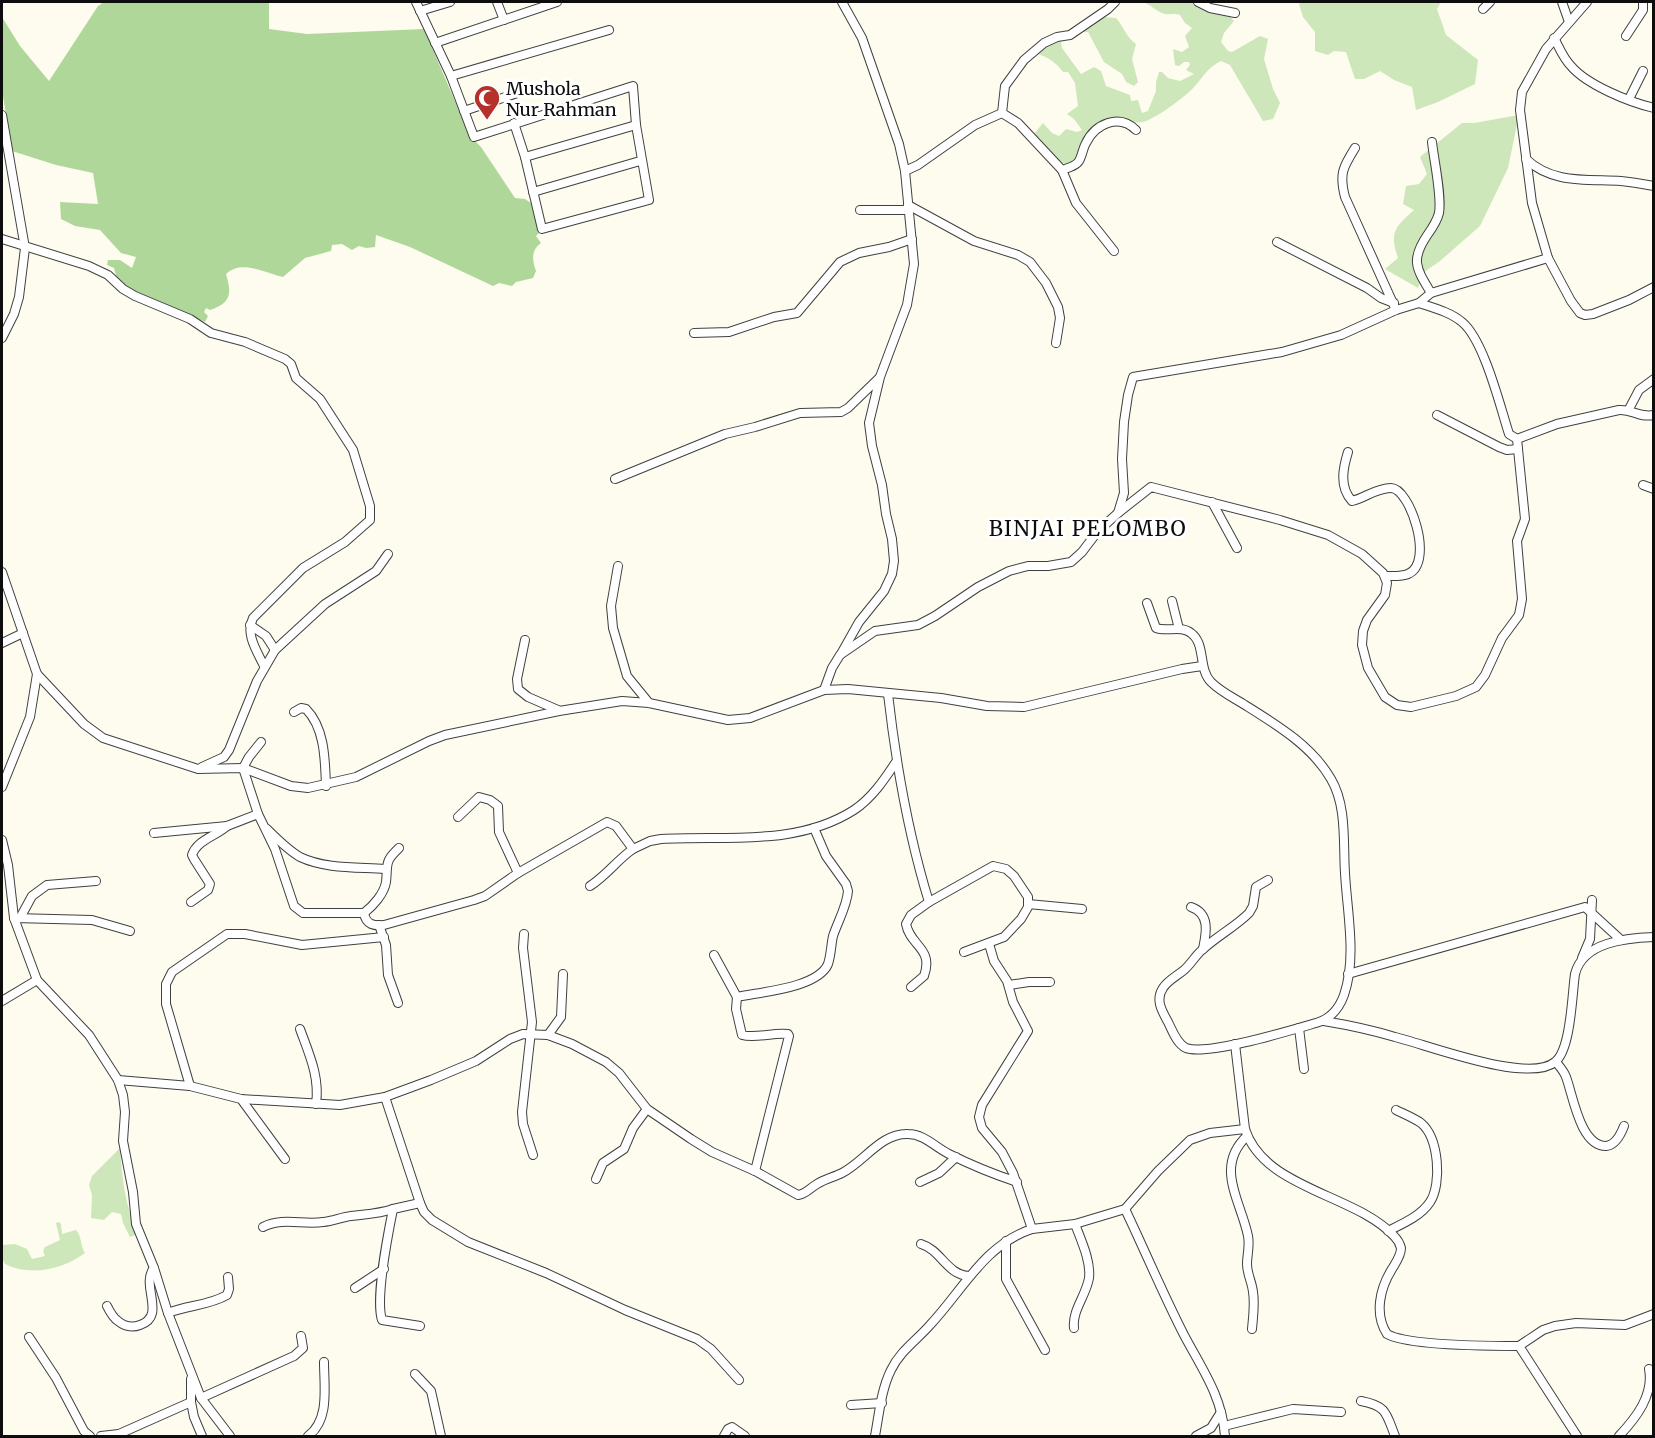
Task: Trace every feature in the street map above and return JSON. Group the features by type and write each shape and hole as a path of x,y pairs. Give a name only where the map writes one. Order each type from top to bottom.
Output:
{"street":[{"path":"416,2 451,76 474,136 514,123 633,86 640,161 649,200 542,229 525,157 514,123"},
{"path":"420,11 450,2"},
{"path":"497,2 504,20"},
{"path":"435,43 557,2"},
{"path":"824,690 832,668 859,622 884,591 892,574 894,561 892,538 870,434 870,414 880,377 907,305 912,287 914,264 905,171 899,144 862,38 842,2"},
{"path":"1002,112 1005,86 1024,60 1044,44 1058,37 1070,35 1115,2"},
{"path":"1198,2 1204,6 1235,13"},
{"path":"1483,9 1490,2"},
{"path":"1562,2 1569,22"},
{"path":"1587,2 1554,38 1529,77 1521,96 1520,110 1532,202 1548,258 1570,301 1578,311 1584,315 1593,314 1613,307 1653,287"},
{"path":"1626,36 1643,10 1643,2"},
{"path":"451,76 609,30"},
{"path":"1554,38 1564,58 1578,73 1601,87 1653,108"},
{"path":"1629,99 1643,71"},
{"path":"464,111 526,90"},
{"path":"905,171 918,165 975,125 1002,112"},
{"path":"1002,112 1018,123 1062,170 1076,203 1114,250"},
{"path":"2,115 25,248 19,297 14,314 2,338"},
{"path":"1062,170 1079,161 1091,134 1102,125 1121,121 1136,130"},
{"path":"525,157 636,125"},
{"path":"1431,293 1417,270 1416,259 1422,243 1439,214 1432,142"},
{"path":"1355,148 1343,167 1342,186 1395,306"},
{"path":"1526,159 1541,171 1560,177 1653,186"},
{"path":"533,192 640,161"},
{"path":"860,210 909,208 974,241 1018,255 1030,262 1046,283 1058,307 1060,318 1056,343"},
{"path":"694,333 729,332 767,319 797,313 840,262 859,253 889,248 912,238"},
{"path":"2,239 89,266 108,275 123,289 135,296 190,319 211,333 245,342 285,359 291,364 296,378 320,399 353,450 370,506 370,520 345,542 303,568 257,613 250,625 254,645 264,666"},
{"path":"1277,242 1367,288 1395,306"},
{"path":"1419,303 1431,293 1548,258"},
{"path":"1118,513 1124,493 1122,459 1124,422 1133,377 1282,352 1341,335 1395,306 1419,303 1444,311 1460,320 1474,335 1488,369 1509,434 1517,439"},
{"path":"615,479 725,434 800,413 841,412 880,377"},
{"path":"1629,409 1639,390 1653,379"},
{"path":"1517,439 1557,424 1629,409 1643,416 1653,415"},
{"path":"1437,415 1499,447 1507,450 1518,449"},
{"path":"840,655 875,631 918,625 978,587 1009,571 1028,566 1048,566 1071,562 1098,531 1151,486 1280,520 1338,539 1362,554 1385,576 1387,583 1385,595 1367,620 1362,637 1368,668 1385,696 1397,705 1411,707 1456,696 1476,687 1485,675 1502,638 1519,615 1522,604 1517,541 1525,516 1517,439"},
{"path":"1348,452 1342,474 1348,497 1352,501 1362,499 1379,490 1397,489 1405,496 1417,529 1420,553 1414,570 1404,575 1385,576"},
{"path":"1643,485 1653,489"},
{"path":"1212,502 1237,548"},
{"path":"198,769 224,757 229,750 264,666 275,650 325,604 376,571 388,554"},
{"path":"618,566 611,606 613,628 627,676 649,703"},
{"path":"2,572 37,674 84,724 103,738 198,769 243,768 298,788 326,786 356,777 445,735 622,700 649,703 728,720 750,718 824,690 848,689 948,699 1007,708 1024,707 1171,671 1202,666"},
{"path":"1172,601 1179,629"},
{"path":"1147,603 1156,628 1179,629 1190,632 1195,637 1202,666 1206,676 1213,684 1281,728 1308,751 1331,780 1339,798 1344,835 1349,942 1348,974 1341,1001 1324,1021 1235,1044 1202,1049 1186,1048 1173,1032 1161,1008 1160,997 1163,987 1203,950 1249,913 1253,906 1256,887 1268,880"},
{"path":"250,625 266,636 275,650"},
{"path":"2,643 23,633"},
{"path":"525,640 517,679 518,689 528,697 559,711"},
{"path":"2,788 30,717 37,674"},
{"path":"888,694 896,762 921,877 929,902"},
{"path":"294,712 306,708 318,726 322,742 326,786"},
{"path":"261,742 243,768 258,814 275,849 294,906 298,911 303,914 364,914 377,901 384,889 388,859 399,848"},
{"path":"590,886 600,880 617,861 633,849 650,841 769,837 814,828 854,810 880,785 896,762"},
{"path":"458,817 479,797 495,802 499,810 497,823 499,832 518,873"},
{"path":"191,902 208,890 210,884 192,855 194,850 227,826 258,814"},
{"path":"364,914 369,922 379,925 421,916 474,900 500,887 518,873 607,822 616,826 633,849"},
{"path":"262,824 293,852 310,861 385,869"},
{"path":"154,833 227,826"},
{"path":"737,997 800,984 819,975 828,964 847,888 826,856 814,828"},
{"path":"2,840 17,918 37,980 89,1035 118,1080 123,1095 125,1112 123,1141 133,1192 136,1224 201,1398 230,1437"},
{"path":"911,987 924,976 926,962 924,950 906,924 911,915 985,869 996,866 1006,869 1014,876 1028,897 1029,904 1023,916 1007,935 964,952"},
{"path":"17,918 32,896 47,885 96,881"},
{"path":"1324,1021 1525,1070 1542,1068 1556,1062 1565,1046 1575,974 1590,939 1592,900"},
{"path":"1029,904 1082,909"},
{"path":"1191,907 1201,912 1206,923 1203,950"},
{"path":"1348,974 1585,907 1621,940"},
{"path":"17,918 92,920 130,931"},
{"path":"379,925 386,945 388,975 398,1004"},
{"path":"190,1086 166,1004 166,984 172,972 227,934 245,934 287,943 312,945 384,937"},
{"path":"524,934 523,948 532,1034 522,1102 523,1124 533,1155"},
{"path":"1581,960 1602,947 1621,940 1653,937"},
{"path":"989,944 994,961 1009,985 1014,1006 1028,1031 982,1105 979,1117 982,1128 1002,1152 1017,1182 1032,1229"},
{"path":"714,955 737,997 736,1009 742,1035 786,1034 789,1036 755,1171"},
{"path":"548,1035 561,1017 563,974"},
{"path":"2,1001 37,980"},
{"path":"1009,985 1050,982"},
{"path":"1299,1028 1304,1068"},
{"path":"300,1029 315,1068 318,1085 316,1104"},
{"path":"118,1080 190,1086 241,1099 340,1105 385,1098 468,1064 510,1039 523,1034 548,1035 572,1044 606,1062 619,1072 647,1109 712,1152 755,1171 794,1194 801,1195 820,1182 843,1173 886,1140 896,1135 909,1133 919,1135 981,1169 1017,1182"},
{"path":"1235,1044 1246,1133 1262,1156 1284,1174 1349,1206 1394,1236 1401,1250 1399,1259 1381,1295 1381,1320 1387,1334 1401,1340 1519,1346 1543,1330 1555,1326 1576,1323 1625,1325 1653,1314"},
{"path":"1556,1062 1565,1073 1577,1115 1594,1141 1602,1145 1610,1145 1617,1140 1624,1126"},
{"path":"385,1098 420,1203 424,1212 432,1220 468,1242 697,1339 711,1349 739,1380"},
{"path":"241,1099 285,1159"},
{"path":"596,1179 603,1163 624,1149 633,1128 647,1109"},
{"path":"1388,1231 1407,1221 1429,1203 1434,1192 1437,1169 1435,1151 1427,1130 1421,1123 1396,1110"},
{"path":"875,1437 886,1383 893,1365 930,1326 969,1276 1006,1241 1032,1229 1075,1224 1125,1209 1158,1171 1190,1140 1210,1133 1246,1133"},
{"path":"1246,1133 1230,1171 1248,1236 1247,1265 1254,1306 1252,1329"},
{"path":"920,1182 939,1173 956,1157"},
{"path":"263,1227 280,1222 324,1222 349,1216 370,1215 420,1203"},
{"path":"393,1209 380,1304 382,1320 420,1326"},
{"path":"1125,1209 1184,1335 1213,1385 1225,1437"},
{"path":"1074,1328 1074,1318 1088,1284 1089,1271 1075,1224"},
{"path":"1006,1241 1006,1279 1045,1350"},
{"path":"921,1244 957,1274 969,1276"},
{"path":"107,1306 113,1318 124,1325 132,1327 149,1321 153,1312 149,1278 154,1268"},
{"path":"355,1288 384,1269"},
{"path":"168,1313 209,1303 227,1295 228,1277"},
{"path":"201,1398 300,1352 303,1345 301,1336"},
{"path":"29,1337 56,1378 84,1431 90,1437"},
{"path":"1519,1346 1577,1437"},
{"path":"308,1437 319,1426 322,1417 324,1362"},
{"path":"1619,1437 1639,1412 1647,1396 1650,1386 1649,1369"},
{"path":"191,1374 191,1401 194,1417 202,1437"},
{"path":"415,1374 431,1390 441,1437"},
{"path":"101,1437 119,1435 191,1401"},
{"path":"1361,1401 1375,1404 1383,1409 1395,1437"},
{"path":"851,1406 882,1403"},
{"path":"1224,1426 1293,1409 1341,1412"},
{"path":"1196,1437 1211,1428 1221,1412"},
{"path":"723,1437 732,1427 745,1437"}],"green space":[{"path":"104,2 269,2 269,29 307,34 424,29 470,136 481,147 515,198 525,199 531,203 539,233 536,236 541,243 534,252 536,271 533,278 516,282 512,286 499,283 493,286 410,247 376,235 375,247 359,246 352,250 342,244 332,245 331,251 305,258 283,277 254,268 232,270 226,274 229,292 226,301 210,310 206,308 204,312 208,316 205,322 124,286 117,280 114,268 107,265 108,260 120,260 132,268 136,257 121,253 100,230 75,226 61,219 60,202 98,204 93,173 56,165 12,151 2,90 2,17 20,46 49,81 98,6"},
{"path":"1143,2 1193,2 1198,8 1229,15 1234,21 1224,33 1221,42 1228,51 1232,52 1260,36 1268,39 1264,59 1280,103 1273,119 1263,121 1230,65 1221,61 1209,69 1185,95 1151,119 1140,122 1107,121 1096,125 1086,137 1075,160 1063,163 1052,155 1034,134 1043,123 1052,133 1059,136 1066,129 1077,132 1082,130 1067,114 1078,106 1075,83 1068,72 1063,72 1050,60 1035,53 1055,41 1061,41 1062,48 1081,74 1094,67 1101,71 1106,86 1130,95 1131,101 1138,100 1142,113 1148,111 1156,91 1159,72 1168,78 1180,81 1194,74 1186,70 1190,65 1189,62 1184,62 1179,66 1175,65 1173,49 1182,52 1189,47 1185,36 1192,28 1180,15 1162,13"},
{"path":"1301,2 1441,2 1437,9 1446,35 1478,60 1475,84 1416,110 1412,87 1380,71 1364,79 1355,79 1346,52 1334,51 1328,55 1315,51 1315,32 1303,17 1299,4"},
{"path":"1102,15 1116,18 1136,44 1132,59 1138,82 1134,86 1126,82 1122,74 1104,62 1088,32 1081,32"},
{"path":"1519,115 1508,168 1480,226 1424,272 1418,288 1385,269 1398,258 1394,236 1398,226 1414,210 1403,204 1406,186 1419,184 1427,174 1420,157 1462,123"},
{"path":"120,1148 127,1203 138,1234 130,1237 121,1214 112,1212 104,1220 91,1218 92,1195 89,1185 92,1176"},
{"path":"59,1222 62,1234 76,1230 85,1253 67,1263 46,1269 25,1270 5,1264 2,1258 2,1245 15,1244 27,1249 32,1259 45,1256 43,1251 45,1247 60,1240 56,1223"}],"place":[{"name":"Mushola Nur Rahman","path":"487,121"}],"district":[{"name":"BINJAI PELOMBO","path":"1088,528"}]}
